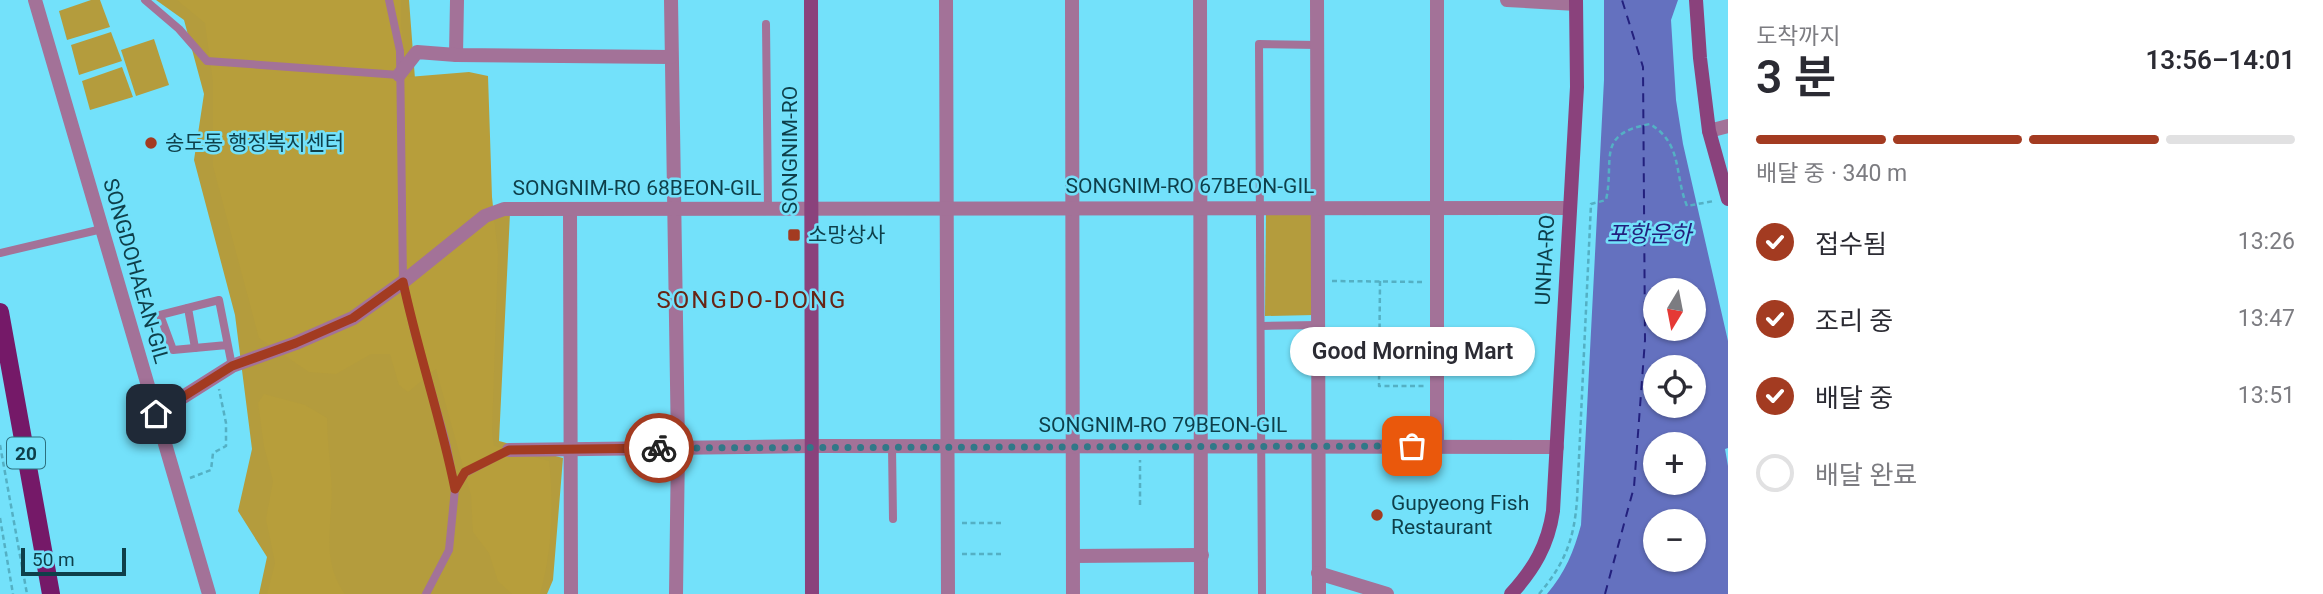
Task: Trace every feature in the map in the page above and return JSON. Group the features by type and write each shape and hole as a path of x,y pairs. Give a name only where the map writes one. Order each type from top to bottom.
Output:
{"main road":[{"name":"20","path":"0,312 51,594"}],"street":[{"name":"SONGDOHAEAN-GIL","path":"35,0 209,594"},
{"path":"456,55 457,0"},
{"path":"671,0 678,447 676,594"},
{"name":"SONGNIM-RO","path":"811,0 812,594"},
{"path":"946,0 948,594"},
{"path":"1072,0 1073,594"},
{"path":"1200,0 1201,594"},
{"path":"1317,0 1319,594"},
{"path":"1437,0 1437,446"},
{"path":"1507,0 1576,2"},
{"path":"1696,0 1709,131 1728,199"},
{"name":"UNHA-RO","path":"1511,594 1529,574 1546,543 1553,511 1577,87 1576,2"},
{"path":"400,75 417,52 456,55 671,57"},
{"path":"1709,131 1728,126"},
{"name":"SONGNIM-RO 67BEON-GIL","path":"811,209 1202,206 1569,208"},
{"name":"SONGNIM-RO 68BEON-GIL","path":"156,414 232,366 353,318 494,211 811,209"},
{"path":"570,210 571,594"},
{"name":"SONGNIM-RO 79BEON-GIL","path":"509,450 812,446 1557,447"},
{"path":"1073,556 1202,555"},
{"path":"1318,573 1387,594"}],"lane":[{"path":"145,0 179,29 207,61 400,75"},
{"path":"389,0 400,51 403,282 446,443 455,489 449,550 426,594"},
{"path":"766,23 768,209"},
{"path":"1262,594 1259,44 1317,45"},
{"path":"0,253 102,229"},
{"path":"227,345 173,350 160,315 219,300 232,366"},
{"path":"188,308 195,348"},
{"path":"1261,326 1318,325"},
{"path":"892,446 893,519"},
{"path":"455,489 465,472 509,450"}],"path":[{"path":"1539,594 1560,568 1576,515 1591,204 1606,200 1610,156 1617,136 1629,128 1650,124 1669,139 1687,206 1704,204"},
{"path":"1319,280 1437,282"},
{"path":"1380,281 1379,386 1437,386"},
{"path":"177,482 211,470 213,453 226,446 226,423 215,375"},
{"path":"0,445 27,594"},
{"path":"1140,446 1140,505"},
{"path":"0,518 13,594"},
{"path":"948,523 1001,523"},
{"path":"948,554 1004,554"}],"shaded area":[{"path":"91,0 100,0 110,27 67,40 59,11"},
{"path":"156,0 409,0 416,92 483,210 510,213 499,441 563,458 553,580 547,594 259,594 267,557 238,511 252,449 235,315 194,160 204,94 184,20"},
{"path":"177,0 401,0 401,25 408,77 469,72 488,76 492,197 498,254 492,432 494,446 549,461 551,528 540,594 512,594 498,581 489,553 473,532 471,495 436,369 408,392 399,385 390,354 371,354 336,374 309,372 259,338 213,166 213,82 205,23"},
{"path":"111,32 122,61 79,75 71,45"},
{"path":"154,39 169,85 136,96 121,50"},
{"path":"122,67 133,97 90,110 82,81"},
{"path":"1266,213 1314,213 1314,315 1265,316"},
{"path":"264,394 305,405 327,418 332,493 330,552 337,580 345,594 267,594 275,563 266,519 273,481 264,446 258,403"}],"water":[{"name":"포항운하","path":"1604,0 1678,0 1671,20 1676,100 1683,144 1728,341 1728,448 1725,449 1728,466 1728,594 1547,594 1568,561 1581,525 1604,80"}],"ferry route":[{"path":"1605,594 1634,487 1645,340 1643,67 1622,0"}],"way so far":[{"path":"659,448 1412,446"}],"place":[{"name":"송도동 행정복지센터","path":"151,143"},
{"name":"소망상사","path":"794,235"},
{"name":"Good Morning Mart","path":"1412,446"},
{"name":"Gupyeong Fish Restaurant","path":"1377,515"}],"district":[{"name":"SONGDO-DONG","path":"752,300"}],"route":[{"path":"156,414 232,366 296,343 353,318 403,282 446,443 455,489 465,472 509,450 659,448"}]}
